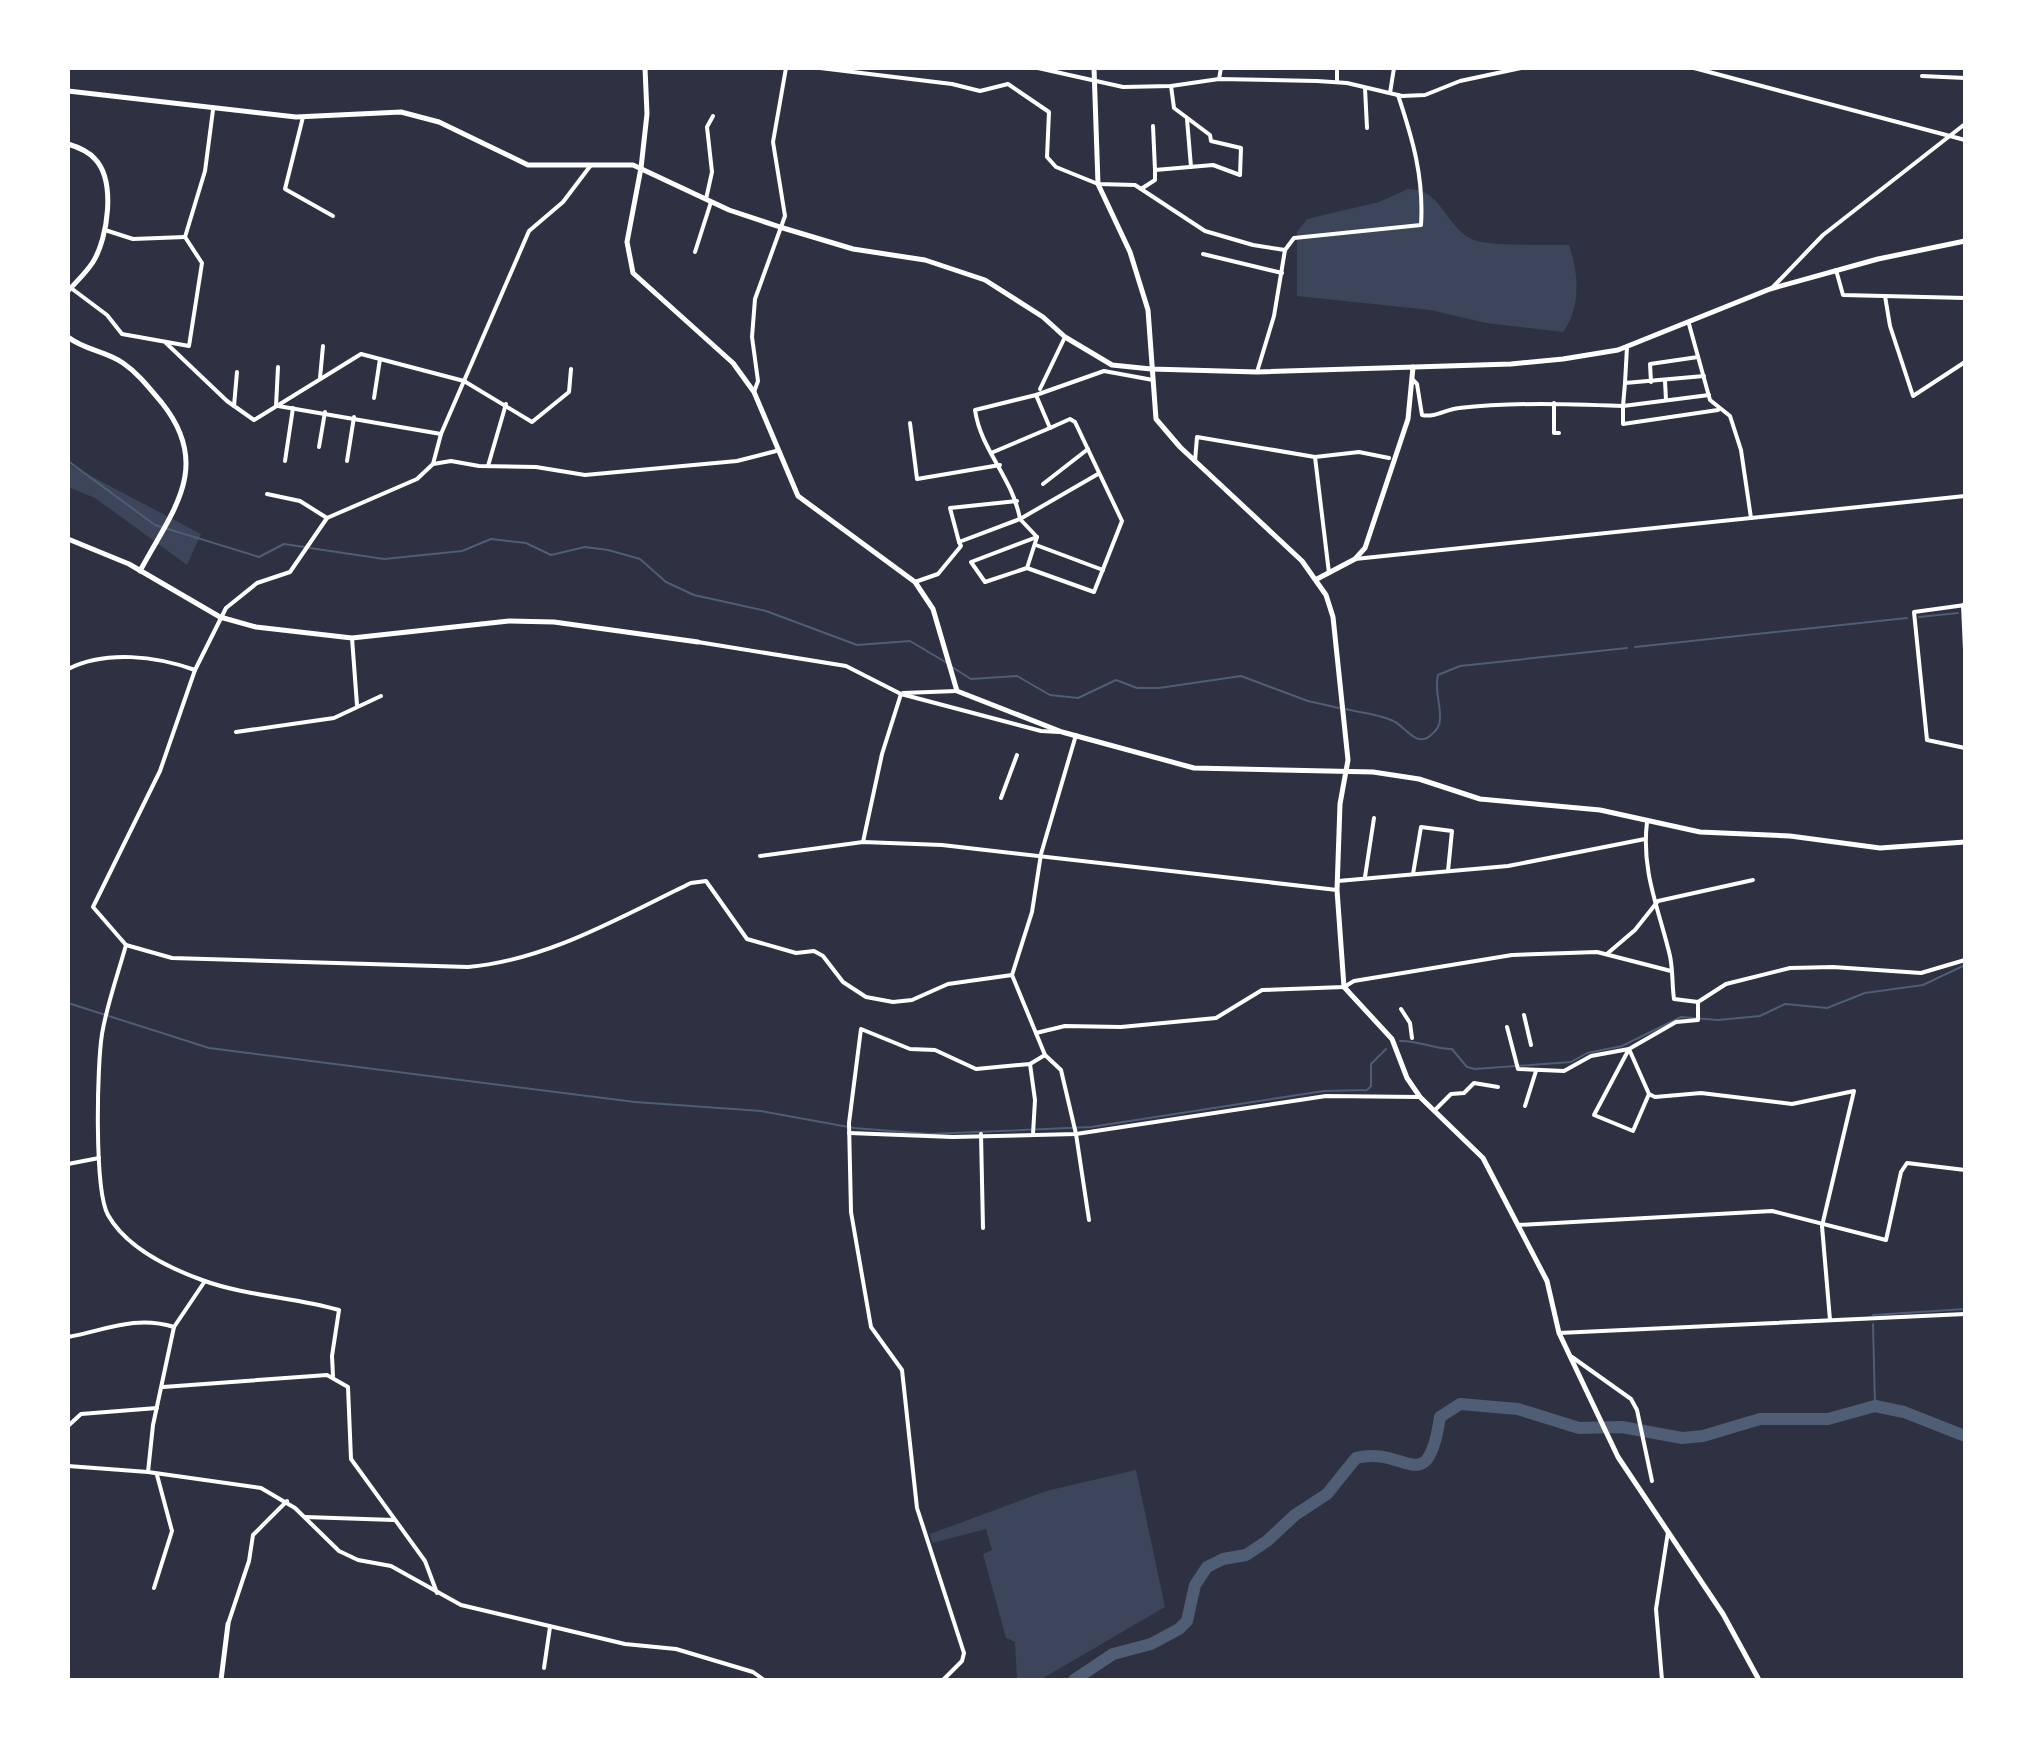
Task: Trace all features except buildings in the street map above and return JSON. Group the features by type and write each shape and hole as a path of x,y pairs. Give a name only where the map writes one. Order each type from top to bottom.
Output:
{"street":[{"path":"645,68 647,114 641,168 627,242 633,273 733,363 754,392 776,451 798,496 915,582 933,609 957,691"},
{"path":"754,392 758,381 752,337 755,299 783,228 782,183 773,142 786,68"},
{"path":"820,68 952,84 980,91 1008,84 1049,112 1050,163 1098,184 1124,183 1141,189 1205,231 1253,245 1285,250"},
{"path":"1038,68 1095,84 1142,88 1219,79 1337,83 1398,95 1425,95 1460,81 1521,68"},
{"path":"1094,68 1098,184 1130,252 1148,310 1156,419 1317,579 1333,617 1348,770 1340,804 1337,890 1344,987 1392,1039 1407,1078 1420,1097 1477,1149 1547,1281 1559,1333 1618,1457 1723,1614 1759,1680"},
{"path":"1219,79 1221,68"},
{"path":"1337,68 1337,83"},
{"path":"1390,93 1394,68"},
{"path":"1694,68 1965,140"},
{"path":"1922,76 1965,78"},
{"path":"1155,170 1213,165 1240,175 1241,148 1211,141 1210,135 1174,108 1171,86"},
{"path":"1365,88 1367,128"},
{"path":"68,91 213,110 303,117 401,112 420,114 528,165 633,165 708,201 783,228 853,249 925,260 985,280 1043,317 1065,337 1112,365 1151,369 1257,372 1537,362 1627,347 1770,289 1836,270 1965,241"},
{"path":"1257,372 1274,316 1285,250 1294,238 1421,225 1423,193 1419,163 1398,95"},
{"path":"185,237 205,171 213,110"},
{"path":"695,252 712,172 707,127 713,116"},
{"path":"303,117 285,189 333,216"},
{"path":"1187,119 1191,167"},
{"path":"1770,289 1823,235 1965,124"},
{"path":"1141,189 1155,180 1153,126"},
{"path":"68,144 94,157 105,174 104,230 95,259 69,290 107,315 122,334 189,346 202,263 185,237"},
{"path":"591,165 573,191 529,231 441,434 433,464 417,479 327,518 306,553 290,572 257,583 220,617 195,670 160,771 94,899 93,907 126,945 172,958 468,967 494,965 598,930 691,883 706,881 747,939 796,953 814,951 823,956 843,982 866,997 893,1002 912,1000 948,984 1012,975"},
{"path":"104,230 133,239 185,237"},
{"path":"1203,254 1282,273"},
{"path":"1836,270 1843,295 1965,298"},
{"path":"1885,296 1890,326 1913,396 1965,362"},
{"path":"1689,324 1709,395 1718,410 1730,416 1741,450 1751,519"},
{"path":"68,337 128,366 169,413 186,447 188,465 180,498 140,571"},
{"path":"1050,428 1038,393 1065,337"},
{"path":"166,343 234,407 254,420 361,354 464,381 532,422 569,392 571,369"},
{"path":"320,378 323,346"},
{"path":"1627,347 1623,424 1718,410"},
{"path":"1651,382 1650,364 1698,357"},
{"path":"374,398 380,359"},
{"path":"1317,579 1355,559 1365,548 1408,419 1413,366"},
{"path":"276,406 278,367"},
{"path":"1037,537 1020,519 1017,501 977,425 975,410 1104,371 1153,380"},
{"path":"234,407 237,372"},
{"path":"1625,383 1704,376"},
{"path":"1413,380 1417,384 1418,409 1422,415 1429,417 1455,408 1554,403 1623,406 1709,395"},
{"path":"1665,381 1666,400"},
{"path":"1554,403 1554,433 1559,433"},
{"path":"488,466 506,404"},
{"path":"276,406 441,434"},
{"path":"285,461 293,408"},
{"path":"319,447 325,412"},
{"path":"347,461 354,417"},
{"path":"991,453 1070,419 1088,449 1122,521 1094,592 1027,568 985,582 971,562 1037,537"},
{"path":"910,423 917,479 1000,465"},
{"path":"1195,461 1197,437 1315,457 1359,452 1389,458"},
{"path":"1043,484 1088,449"},
{"path":"433,464 451,461 536,467 585,475 737,461 776,451"},
{"path":"1315,457 1329,573"},
{"path":"959,542 1020,519 1098,474"},
{"path":"267,494 300,501 327,518"},
{"path":"1355,559 1965,496"},
{"path":"915,582 938,574 961,546 950,508 1017,501"},
{"path":"1027,568 1037,537"},
{"path":"68,539 140,571 220,617 279,631 352,638 509,621 554,622 846,666 901,694 1041,731 1062,732"},
{"path":"1036,545 1103,570"},
{"path":"1965,650 1964,605 1914,612 1927,740 1965,748"},
{"path":"352,638 357,705"},
{"path":"68,669 97,659 131,657 195,670"},
{"path":"901,694 957,691 1062,732 1194,768 1348,770 1419,779 1480,799 1600,810 1700,832 1790,836 1880,848 1965,842"},
{"path":"863,842 882,754 901,694"},
{"path":"236,732 334,718 381,696"},
{"path":"1076,735 1041,854 1032,912 1012,975 1045,1055 1061,1070 1074,1123 1089,1220"},
{"path":"1001,798 1017,755"},
{"path":"1365,877 1374,818"},
{"path":"1647,822 1645,839 1654,907 1670,956 1674,999 1698,1002 1726,984 1790,968 1833,967 1921,973 1965,960"},
{"path":"1413,874 1421,827 1452,831 1448,871"},
{"path":"1338,881 1508,866 1645,839"},
{"path":"760,856 863,842 1041,854 1048,858 1195,876 1223,874 1337,890"},
{"path":"1608,953 1635,930 1658,901 1753,880"},
{"path":"126,945 102,1033 99,1158 104,1207 110,1219 146,1251 205,1281 339,1310 332,1356 333,1376"},
{"path":"1036,1033 1065,1026 1121,1027 1216,1018 1262,990 1344,987 1354,981 1512,955 1608,953 1644,966 1671,971"},
{"path":"1507,1027 1518,1069 1564,1071 1591,1056 1629,1049 1676,1022 1698,1020 1698,1002"},
{"path":"1401,1009 1410,1023 1412,1038"},
{"path":"1524,1015 1531,1045"},
{"path":"943,1680 962,1661 964,1653 917,1508 902,1370 871,1327 851,1212 849,1123 861,1029 910,1049 935,1050 976,1069 1030,1064 1045,1055"},
{"path":"1629,1049 1649,1094 1655,1097 1701,1093 1792,1104 1854,1091 1822,1226 1830,1320"},
{"path":"1629,1049 1594,1115 1633,1131 1649,1094"},
{"path":"1030,1064 1035,1100 1032,1134"},
{"path":"1525,1106 1536,1071"},
{"path":"1435,1110 1451,1094 1464,1093 1474,1083 1498,1087"},
{"path":"849,1132 953,1137 1076,1134 1326,1096 1420,1097"},
{"path":"981,1134 983,1228"},
{"path":"68,1164 99,1158"},
{"path":"1518,1225 1772,1211 1886,1240 1901,1172 1907,1163 1965,1170"},
{"path":"148,1472 165,1363 174,1327 205,1281"},
{"path":"1559,1333 1965,1314"},
{"path":"68,1337 124,1322 157,1322 174,1327"},
{"path":"1568,1353 1631,1399 1637,1410 1652,1481"},
{"path":"163,1387 291,1376 333,1376 348,1387 351,1459 425,1561 437,1593"},
{"path":"68,1426 81,1414 157,1408"},
{"path":"68,1466 148,1472 261,1488 287,1501 339,1551 358,1560 391,1566 437,1593 481,1612 625,1644 676,1649 753,1672 764,1680"},
{"path":"154,1588 172,1531 157,1475"},
{"path":"221,1680 228,1624 249,1561 250,1540 287,1501"},
{"path":"305,1517 394,1520"},
{"path":"1662,1680 1656,1609 1668,1531"},
{"path":"544,1668 550,1627"}],"shaded area":[{"path":"1408,189 1429,195 1456,227 1474,240 1569,245 1575,267 1576,290 1573,312 1563,332 1486,323 1430,310 1297,296 1297,232 1307,219 1379,202"},
{"path":"68,464 201,534 187,565 95,498 68,487"},
{"path":"1136,1470 1165,1607 1040,1680 1017,1680 1015,1642 1006,1638 983,1554 992,1550 986,1529 932,1543 930,1534 1046,1491"}],"waterway":[{"path":"68,461 155,525 259,557 284,544 304,547"},
{"path":"310,548 384,559 462,551 491,539 526,543 551,555 585,547 608,550 640,559 666,582 694,595 766,611 857,645 910,641 947,663"},
{"path":"1919,617 1958,613"},
{"path":"1635,647 1907,618"},
{"path":"1346,709 1390,719 1412,736 1426,738 1435,732 1440,721 1438,675 1460,666 1627,648"},
{"path":"952,667 971,679 1017,676 1050,695 1078,698 1116,680 1137,688 1159,688 1241,676 1308,701 1339,708"},
{"path":"1400,1041 1452,1049 1467,1067 1475,1069 1571,1062 1587,1053 1622,1046 1681,1017 1718,1020 1760,1016 1785,1004 1827,1008 1865,993 1923,985 1965,965"},
{"path":"68,1003 209,1048 635,1102 761,1111 854,1128 930,1134 1091,1127 1324,1091 1367,1090 1371,1086 1371,1064 1386,1049"},
{"path":"1873,1315 1965,1309"},
{"path":"1873,1324 1875,1406"},
{"path":"1074,1680 1113,1654 1151,1644 1179,1629 1187,1621 1195,1585 1207,1567 1223,1559 1246,1555 1267,1541 1295,1515 1327,1494 1356,1458 1373,1456 1421,1464 1435,1443 1440,1417 1460,1404 1518,1409 1579,1428 1622,1427 1682,1438 1703,1436 1760,1419 1828,1419 1875,1406 1904,1412 1965,1436"}]}
